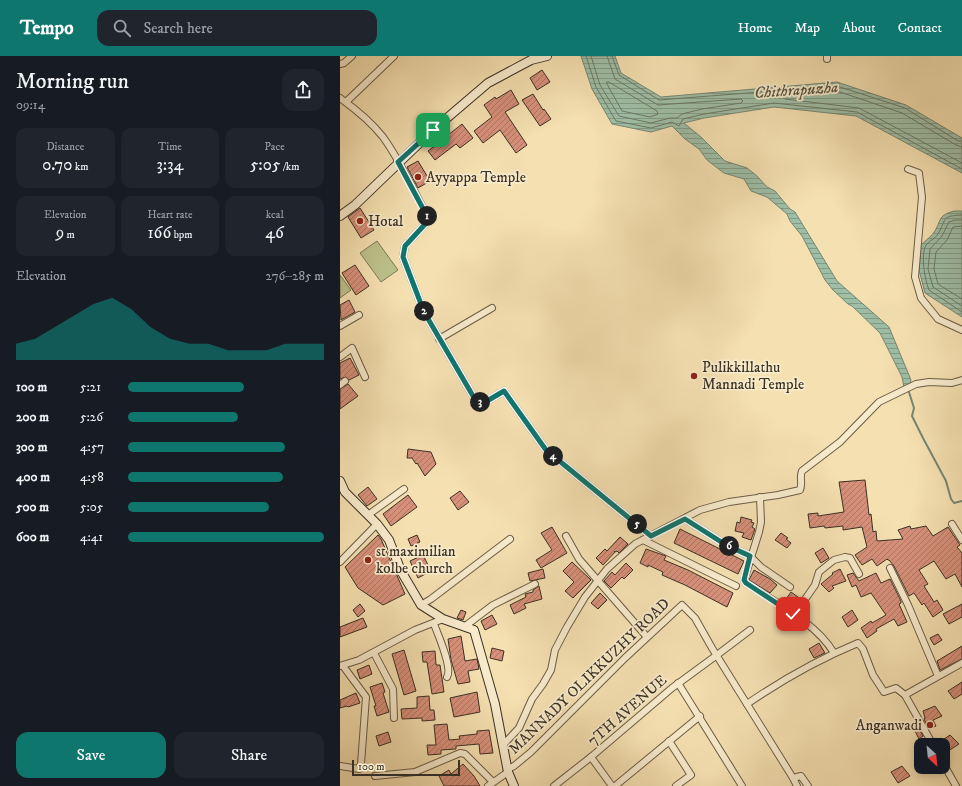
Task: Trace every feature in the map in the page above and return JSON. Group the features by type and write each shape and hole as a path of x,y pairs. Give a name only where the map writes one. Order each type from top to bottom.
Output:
{"main road":[{"path":"340,216 355,205 398,162 488,83 531,60 547,56"},
{"path":"340,482 345,492 377,524 389,540 401,571 421,605 444,619 474,630 495,704 508,771 514,786"}],"street":[{"path":"340,64 344,63 352,56"},
{"path":"346,102 394,56"},
{"path":"340,98 352,106 382,137 398,162 428,218 428,221 405,246 403,257 421,304 439,339 473,396 478,402 487,401 504,391 546,450 651,536"},
{"path":"908,168 919,173 922,197 915,277 921,298 938,319 962,330"},
{"path":"439,339 492,308"},
{"path":"340,326 359,315"},
{"path":"340,357 352,348 365,377"},
{"path":"503,745 519,728 532,699 544,684 551,670 555,650 585,597 607,569 635,544 700,510 722,504 800,490 802,486 800,475 802,471 840,442 879,402 912,385 929,382 952,383 962,380"},
{"path":"368,515 404,489"},
{"path":"760,497 760,522 744,580 746,583 815,630 827,642 834,653"},
{"path":"685,519 726,545 750,556 761,567 790,587"},
{"path":"340,562 377,524"},
{"path":"952,524 962,540"},
{"path":"566,536 579,559 647,638"},
{"path":"421,605 510,539"},
{"path":"643,540 736,586"},
{"path":"799,619 798,608 815,585 819,572 834,560 845,557 850,558 859,574"},
{"path":"890,568 908,605 938,676"},
{"path":"464,627 493,605 535,584"},
{"name":"MANNADY OLIKKUZHY ROAD","path":"491,784 531,752 682,605 695,618 717,655"},
{"path":"340,766 359,769 361,764 366,697 341,666 374,653 415,630 444,619"},
{"path":"434,624 448,664 449,674 446,677"},
{"path":"750,630 717,655 797,786"},
{"path":"748,704 777,684 834,653 858,643 863,649 873,675 884,692 896,688 905,695 929,738"},
{"path":"374,653 393,689 394,718"},
{"name":"7TH AVENUE","path":"554,786 591,757 678,683 717,655"},
{"path":"905,695 962,663"},
{"path":"678,683 700,716 742,786"},
{"path":"591,757 613,786 700,716"},
{"path":"669,741 691,775 676,786"},
{"path":"375,776 415,772 460,753 465,754 491,784"},
{"path":"949,774 956,786"},
{"path":"793,778 801,776 808,786"}],"shaded area":[{"path":"377,241 398,270 381,282 360,253"},
{"path":"340,275 351,290 340,298"}],"water":[{"name":"Chithrapuzha","path":"581,56 615,56 621,73 661,97 837,82 906,105 962,138 962,173 856,116 774,107 704,118 684,123 701,137 725,161 747,168 757,176 767,187 775,191 790,209 795,212 837,281 889,327 911,380 910,384 904,387 902,377 880,333 833,290 825,280 802,236 790,221 787,214 767,197 751,191 744,179 724,173 716,167 707,160 699,149 685,139 672,126 651,132 612,124 592,89"},
{"path":"954,211 962,211 962,317 925,293 919,270 921,245 934,233 943,216"}],"building":[{"path":"542,70 550,82 537,90 530,78"},
{"path":"511,90 519,104 505,112 527,145 516,153 500,130 483,143 474,131 492,117 484,105 495,97 496,99"},
{"path":"533,94 543,110 544,109 551,119 540,126 522,100"},
{"path":"462,124 473,138 460,148 456,144 435,160 428,151"},
{"path":"418,161 430,181 418,188 407,167"},
{"name":"Hotal","path":"360,208 374,230 361,238 348,217"},
{"path":"355,265 369,286 356,295 342,273"},
{"path":"349,300 355,312 341,320 340,305"},
{"path":"350,358 359,375 349,380 346,377 340,379 340,363"},
{"path":"348,384 358,396 340,409 340,389"},
{"path":"408,449 431,452 436,464 425,476 412,458 407,458"},
{"path":"865,480 869,515 871,514 873,532 876,531 877,541 903,539 898,530 910,526 911,529 926,526 933,536 948,527 960,545 957,547 962,553 962,587 955,574 946,579 934,561 919,570 928,584 924,586 934,602 937,600 943,610 933,617 924,603 922,605 914,593 909,596 894,566 889,560 887,559 877,566 872,559 862,565 855,555 867,547 862,527 843,530 843,526 810,528 808,514 818,513 818,516 844,512 839,482"},
{"path":"368,487 377,499 367,506 358,495"},
{"path":"460,491 469,502 458,510 450,498"},
{"path":"408,495 417,507 391,526 383,514"},
{"path":"741,517 752,520 751,522 754,523 752,527 755,529 751,540 742,537 744,533 735,531 737,522 740,523"},
{"path":"552,527 567,553 541,568 536,560 552,550 541,533"},
{"path":"680,529 744,561 738,574 674,543"},
{"path":"781,533 788,538 786,539 791,543 787,548 775,540"},
{"path":"378,535 405,594 383,605 358,588 345,567"},
{"path":"417,535 420,542 411,546 408,539"},
{"path":"620,537 628,544 619,553 617,551 603,565 596,558 605,549 607,551"},
{"path":"823,548 829,558 821,563 815,553"},
{"path":"646,549 666,556 664,560 688,570 733,593 727,607 662,575 663,572 640,563"},
{"path":"423,555 431,571 418,578 410,561"},
{"path":"572,562 591,580 573,598 565,591 574,582 563,571"},
{"path":"626,563 633,570 624,579 622,577 611,588 604,581 612,572 615,575"},
{"path":"543,569 545,578 530,581 528,573"},
{"path":"840,569 846,581 832,586 834,588 829,592 821,584 833,574 832,573"},
{"path":"754,570 770,579 777,585 770,593 749,580"},
{"path":"853,573 859,581 876,573 881,583 890,579 901,601 899,604 907,622 898,626 894,619 876,629 877,631 867,638 861,628 871,621 872,623 886,615 871,593 861,597 856,585 852,587 847,575"},
{"path":"539,586 542,599 524,604 526,608 514,614 510,605 526,597 525,594 533,592 533,590"},
{"path":"791,592 798,597 792,607 784,602"},
{"path":"600,593 607,600 598,609 591,603"},
{"path":"360,604 365,611 358,617 353,610"},
{"path":"962,604 962,617 949,624 943,614"},
{"path":"461,610 466,612 463,620 457,618"},
{"path":"852,610 858,620 848,627 842,617"},
{"path":"492,615 497,624 485,630 481,621"},
{"path":"363,618 367,627 340,637 340,627"},
{"path":"938,634 942,640 934,645 930,638"},
{"path":"461,636 465,661 477,659 479,669 468,671 470,682 458,684 451,660 448,639"},
{"path":"819,643 825,653 814,658 809,649"},
{"path":"962,646 962,659 940,670 937,661"},
{"path":"492,648 504,651 502,661 490,658"},
{"path":"404,650 416,691 404,695 392,654"},
{"path":"435,651 436,665 440,665 444,692 432,694 427,662 423,662 422,652"},
{"path":"369,665 372,674 360,679 357,670"},
{"path":"962,682 962,694 954,699 948,691"},
{"path":"382,683 385,692 383,693 389,712 377,716 374,706 376,706 370,687"},
{"path":"477,692 480,712 454,717 450,698"},
{"path":"356,693 360,703 340,708 340,700"},
{"path":"429,696 430,710 434,710 435,720 422,721 422,718 402,719 401,709 417,708 417,697"},
{"path":"935,706 942,716 933,720 936,726 929,729 924,719 923,711"},
{"path":"447,724 449,740 460,739 459,736 477,734 477,731 489,730 493,753 480,754 479,744 456,746 456,749 441,750 441,754 428,755 427,745 436,745 434,725"},
{"path":"916,724 923,736 918,738 913,727"},
{"path":"388,732 391,742 379,746 376,736"},
{"path":"950,735 959,744 950,750 950,738 946,738"},
{"path":"463,764 474,776 480,786 444,786 439,776 449,770 451,774"},
{"path":"902,766 910,776 898,783 891,772"}],"waterway":[{"path":"908,389 914,408 912,416 946,481 951,499 954,503 962,501"}],"place":[{"name":"Ayyappa Temple","path":"418,177"},
{"name":"Hotal","path":"360,221"},
{"name":"Pulikkillathu Mannadi Temple","path":"694,376"},
{"name":"st maximilian kolbe church","path":"368,560"},
{"name":"Anganwadi","path":"930,725"}],"route":[{"path":"433,130 398,162 428,218 428,221 405,246 403,257 421,304 435,333 473,396 478,402 487,401 504,391 546,450 651,536 685,519 726,545 750,556 744,580 746,583 793,614"}]}
